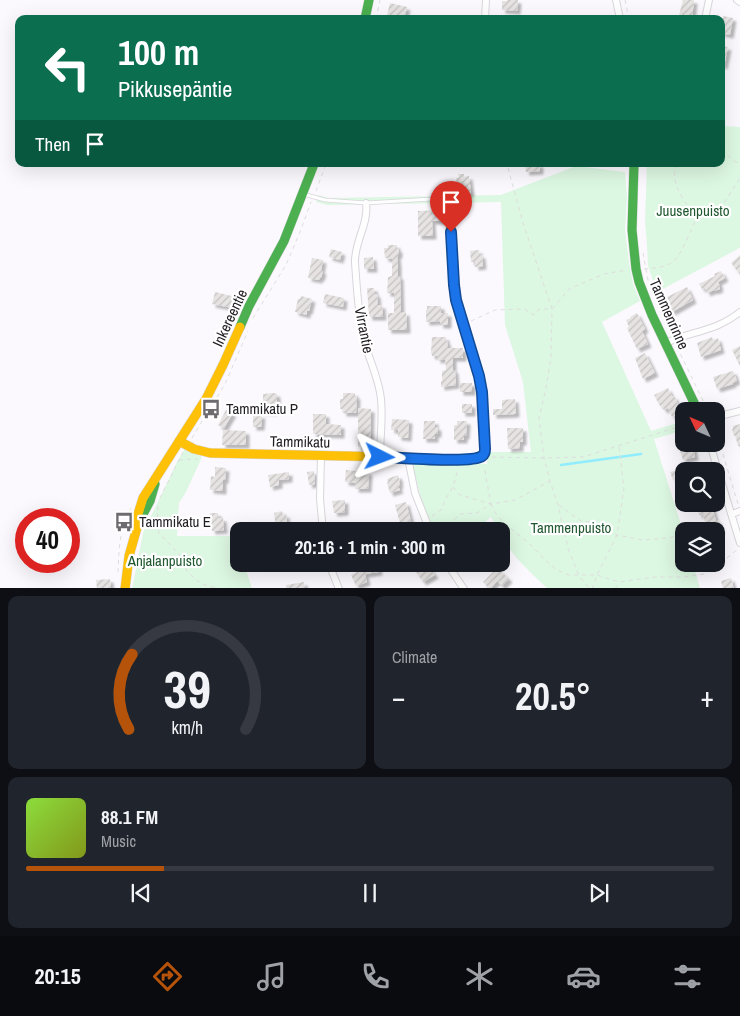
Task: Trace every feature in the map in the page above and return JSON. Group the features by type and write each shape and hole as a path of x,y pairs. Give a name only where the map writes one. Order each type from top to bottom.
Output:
{"street":[{"path":"366,15 368,0"},
{"path":"485,15 486,0"},
{"path":"616,0 619,15"},
{"path":"706,15 709,0"},
{"name":"Inkereentie","path":"126,588 129,556 138,524 150,501 157,477 214,384 249,306 284,241 313,167"},
{"name":"Tammenrinne","path":"634,167 632,230 636,269 644,296 670,341 694,402"},
{"path":"449,198 456,300 482,392 485,449 482,456"},
{"name":"Virrantie","path":"366,203 366,218 356,248 355,260 363,337 377,378 381,400 380,457"},
{"path":"670,341 718,326 740,312"},
{"path":"725,415 740,411"},
{"name":"Tammikatu","path":"179,441 202,452 460,460 482,456"},
{"path":"713,452 740,543"},
{"path":"320,456 322,522"},
{"path":"408,458 415,493 425,520"},
{"path":"732,514 740,511"},
{"path":"332,572 339,588"},
{"path":"453,572 464,588"}],"lane":[{"path":"302,194 325,200 366,203 449,198"}],"path":[{"path":"377,15 380,0"},
{"path":"625,0 628,15"},
{"path":"725,153 740,164"},
{"path":"676,167 674,176 676,185 683,200 691,209 696,219"},
{"path":"508,168 523,223 552,309 551,357 539,418 544,458 568,548 579,576 591,588 618,535 624,488 619,445"},
{"path":"463,324 495,310 524,309 534,315 538,309 552,309 569,289 604,274 664,267 675,261 691,233 696,219 724,203 740,178"},
{"path":"642,249 652,293"},
{"path":"656,301 670,341 703,402"},
{"path":"675,428 583,456 544,458 482,456 494,511 503,522 532,546 545,560 557,570 569,576 597,576 620,582 656,576 684,577 704,574 740,547"},
{"path":"723,452 740,511"},
{"path":"425,520 441,510 457,477 460,460"},
{"path":"452,522 460,514 477,513 491,504 515,500 550,481"},
{"path":"453,487 460,495 491,504"},
{"path":"157,502 157,526 160,536 179,554 191,576 205,584 221,588"},
{"path":"558,505 581,521 596,523 618,535 642,540 675,536"},
{"path":"615,588 620,582"}],"green space":[{"name":"Juusenpuisto","path":"725,126 740,127 740,247 657,292 648,266 645,221 647,167 725,167"},
{"name":"Tammenpuisto","path":"573,167 625,172 627,196 625,230 633,284 640,301 602,322 651,431 675,424 675,433 654,439 675,506 675,512 677,512 680,522 675,522 675,572 695,572 700,588 547,588 510,549 510,522 494,522 491,517 485,522 430,522 423,506 412,462 487,464 488,452 531,452 523,382 505,325 501,202 328,205 316,202 318,195 329,198 501,195"},
{"name":"Anjalanpuisto","path":"185,449 202,457 179,503 177,536 230,536 230,572 247,572 252,588 132,588 143,533"}],"building":[{"path":"518,0 517,11 502,10 502,1"},
{"path":"683,0 694,0 692,15 679,15"},
{"path":"390,3 407,7 405,15 387,15"},
{"path":"725,16 733,18 730,35 725,34"},
{"path":"725,47 728,47 725,61"},
{"path":"525,167 540,167 540,171 526,172"},
{"path":"458,174 464,174 464,177 469,176 471,193 459,195 456,178 459,177"},
{"path":"443,210 443,221 432,221 433,236 418,236 418,211"},
{"path":"388,245 397,245 397,249 399,249 399,255 397,255 398,276 400,276 401,313 406,312 407,330 388,330 388,313 394,313 394,293 387,293 388,277 392,276 392,259 385,258 384,248 388,248"},
{"path":"331,249 342,252 340,260 329,257"},
{"path":"479,250 479,255 482,255 483,266 475,267 475,262 471,262 470,251"},
{"path":"740,255 740,274 731,263"},
{"path":"373,257 374,269 364,269 364,258"},
{"path":"312,258 323,260 321,271 323,271 319,280 308,278"},
{"path":"721,271 725,278 718,282 720,289 707,293 705,288 702,289 699,284"},
{"path":"687,287 693,300 672,312 667,297"},
{"path":"367,288 374,288 375,294 377,294 378,305 382,305 383,317 369,317"},
{"path":"215,292 236,297 233,308 212,304"},
{"path":"325,294 344,298 343,307 323,303"},
{"path":"301,296 312,299 307,315 295,312 298,299"},
{"path":"427,306 441,306 441,313 448,313 448,325 440,325 440,321 426,322"},
{"path":"637,313 645,329 642,331 648,344 637,349 627,328 629,327 626,320"},
{"path":"432,337 446,337 448,348 463,348 463,358 453,358 456,385 441,387 442,371 446,370 445,359 437,360 437,356 432,356"},
{"path":"712,337 713,340 718,338 721,350 701,357 697,343"},
{"path":"740,346 740,366 732,350"},
{"path":"645,353 655,373 643,379 635,358"},
{"path":"733,371 737,381 717,389 713,377"},
{"path":"460,383 472,383 472,392 460,392"},
{"path":"668,388 672,397 674,396 677,402 675,402 675,416 672,417 668,408 664,410 654,395"},
{"path":"343,393 355,393 355,396 357,396 356,413 343,413 343,409 340,409 340,399 343,399"},
{"path":"263,394 277,394 277,409 274,409 274,412 261,412"},
{"path":"515,399 515,414 493,415 493,409 502,409 502,400"},
{"path":"462,404 472,404 472,413 462,413"},
{"path":"358,408 371,409 370,447 358,447"},
{"path":"226,410 233,413 224,428 218,425"},
{"path":"313,414 326,414 326,424 341,425 341,435 313,434"},
{"path":"253,415 262,415 261,427 253,427"},
{"path":"392,419 409,420 408,438 398,437 398,430 391,430"},
{"path":"424,421 435,421 435,427 438,427 438,434 435,434 435,439 423,439"},
{"path":"457,421 467,421 464,440 454,440 454,425 457,425"},
{"path":"740,424 740,446 738,446 732,429 733,426"},
{"path":"507,428 523,428 523,442 520,442 520,448 508,449"},
{"path":"223,430 246,431 246,445 222,445"},
{"path":"680,452 694,452 695,457 683,460"},
{"path":"215,467 226,468 223,491 210,490 211,476 215,477"},
{"path":"346,470 369,472 368,489 355,489 356,483 345,482"},
{"path":"314,471 315,484 309,485 307,472"},
{"path":"675,471 675,479 673,480 670,472"},
{"path":"289,472 289,479 279,480 279,485 270,487 268,475"},
{"path":"398,475 400,490 390,493 387,479"},
{"path":"345,500 345,512 334,513 332,501"},
{"path":"406,502 411,521 400,522 395,505"},
{"path":"282,511 283,515 286,514 287,522 275,522 274,513"},
{"path":"698,512 714,512 719,522 705,522 703,514 699,515"},
{"path":"210,513 218,513 219,518 223,518 224,530 212,531"},
{"path":"357,572 379,572 365,574 367,582 356,586 351,575"},
{"path":"416,572 433,572 435,575 423,582"},
{"path":"493,572 501,572 509,579 502,586 497,581 489,588 483,582"},
{"path":"731,578 734,588 723,588 721,581"},
{"path":"110,579 111,588 97,588 96,580"},
{"path":"304,582 305,588 286,588 286,585"}],"waterway":[{"path":"561,465 641,454"}],"traffic: fast":[{"path":"366,15 369,0"},
{"path":"240,327 249,306 284,241 313,167"},
{"path":"634,167 632,230 639,282 652,315 694,402"},
{"path":"449,198 456,300 479,376 484,423"},
{"path":"141,518 150,501 155,484"}],"traffic: slow":[{"path":"125,588 129,556 143,498 206,399 240,327"},
{"path":"179,441 194,449 210,453 391,457 445,461 482,457 485,449 484,423"}],"place":[{"name":"Tammikatu P","path":"211,409"},
{"name":"Tammikatu E","path":"124,522"}],"route":[{"path":"380,457 460,460 476,458 484,454 482,392 456,300 451,232"}]}
